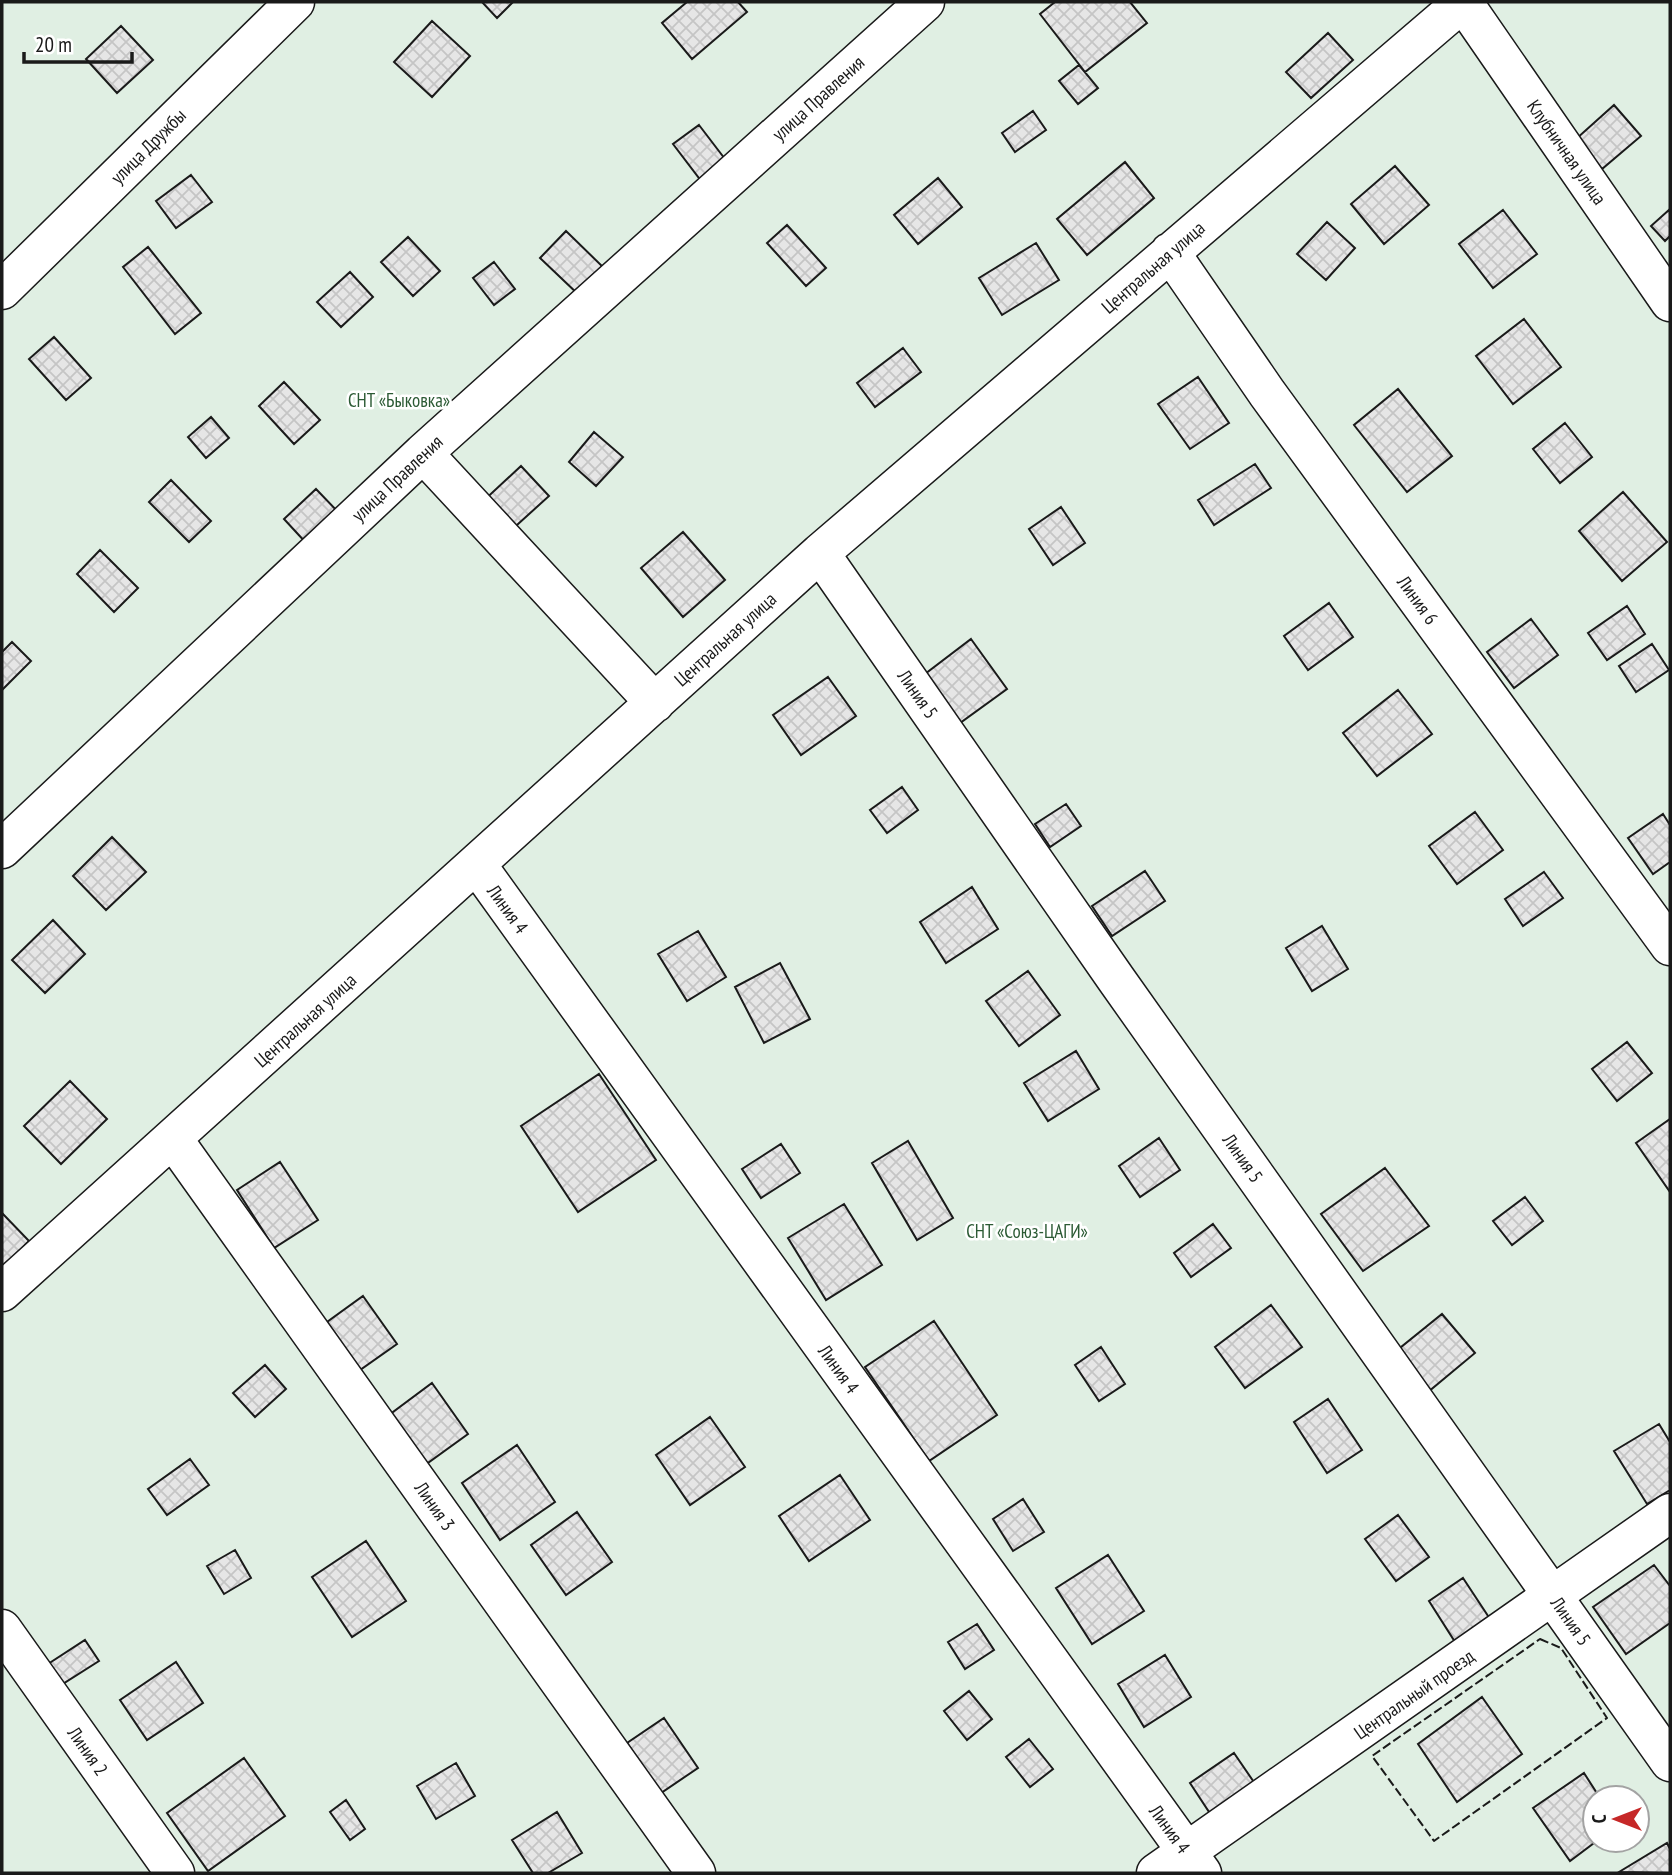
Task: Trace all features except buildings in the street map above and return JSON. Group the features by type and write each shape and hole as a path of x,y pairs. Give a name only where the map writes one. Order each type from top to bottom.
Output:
{"street":[{"name":"улица Дружбы","path":"2,290 295,2"},
{"name":"улица Правления","path":"2,849 423,453 925,2"},
{"name":"Центральная улица","path":"2,1292 820,553 1463,2"},
{"name":"Клубничная улица","path":"1463,2 1670,302"},
{"name":"Линия 6","path":"1170,252 1267,393 1670,946"},
{"path":"423,453 655,703"},
{"name":"Линия 5","path":"820,553 1116,979 1670,1762"},
{"name":"Линия 4","path":"477,865 1182,1866"},
{"name":"Линия 3","path":"173,1139 696,1873"},
{"name":"Центральный проезд","path":"1182,1866 1670,1513"},
{"name":"Линия 2","path":"2,1629 175,1873"}],"green space":[{"name":"СНТ «Союз-ЦАГИ»","path":"2,2 1670,2 1670,1873 2,1873"}],"fence":[{"path":"1540,1639 1561,1648 1607,1718 1434,1841 1372,1756 1540,1639"}],"park label":[{"name":"СНТ «Быковка»","path":"399,400"}]}
